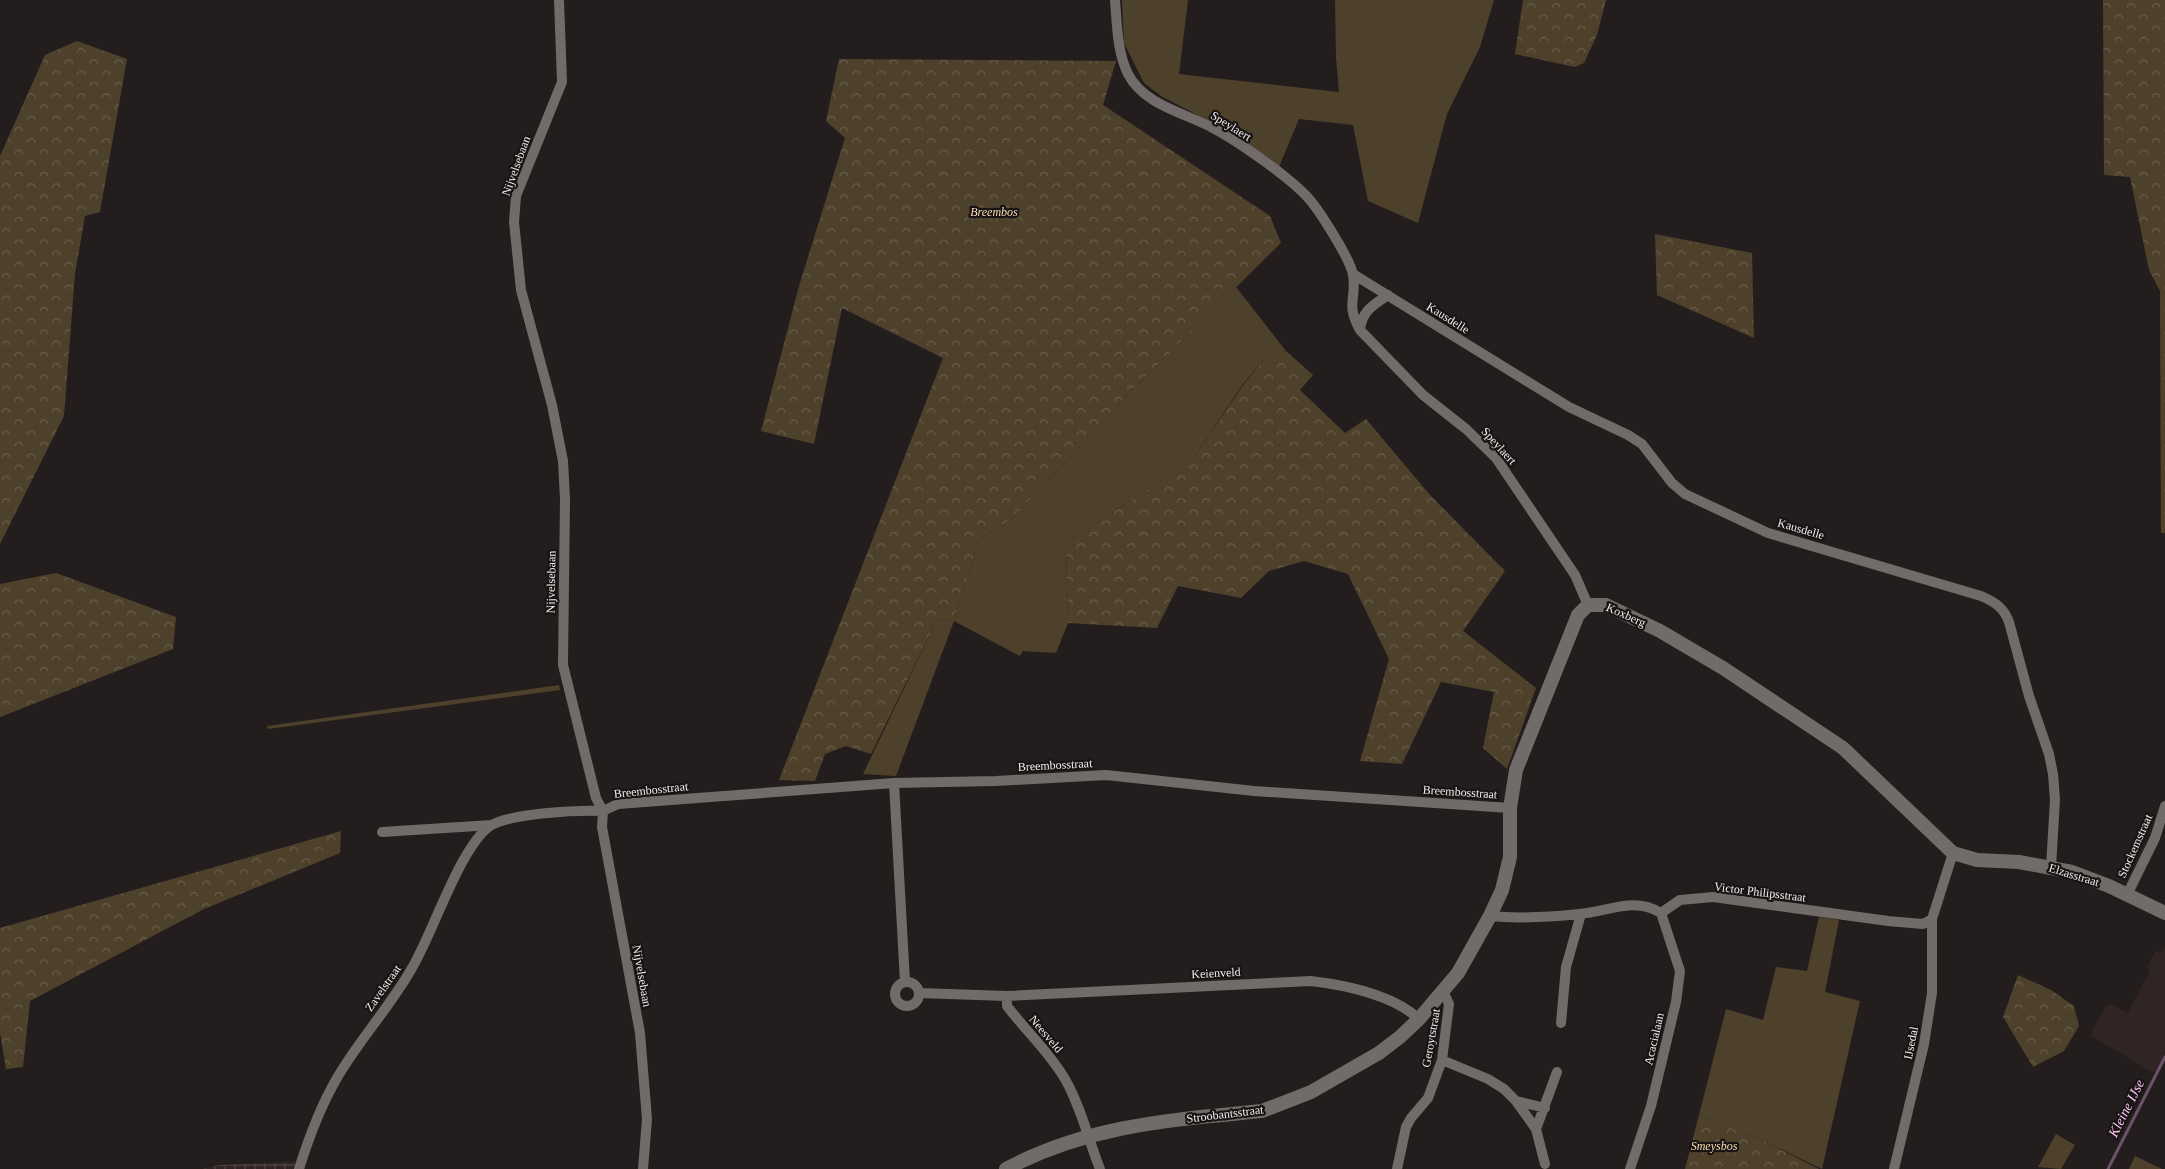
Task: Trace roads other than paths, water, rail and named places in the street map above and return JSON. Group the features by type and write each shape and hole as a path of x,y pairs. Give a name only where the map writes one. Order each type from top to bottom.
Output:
{"street":[{"name":"Nijvelsebaan","path":"559,0 562,82 516,196 514,222 521,290 552,405 563,461 566,499 563,665 596,798 603,811 602,827 640,1034 647,1120 643,1169"},
{"name":"Speylaert","path":"1115,0 1122,58 1128,76 1157,103 1213,128 1301,190 1319,211 1353,274 1351,304 1353,318 1360,330 1423,395 1471,434 1496,458 1575,575 1588,605"},
{"path":"1353,274 1388,295 1366,310 1361,319 1360,330"},
{"name":"Kausdelle","path":"1388,295 1569,407 1628,435 1642,444 1680,491 1703,503 1768,533 1982,596 1998,605 2006,613 2028,696 2049,754 2055,800 2051,867"},
{"name":"Koxberg","path":"1444,993 1470,954 1490,916 1507,873 1510,857 1512,789 1524,747 1578,615 1588,605 1606,605 1660,631 1798,716 1843,748 1953,852 1977,860"},
{"name":"Breembosstraat","path":"603,811 618,804 894,783 996,781 1106,775 1254,791 1510,808"},
{"path":"894,783 906,982"},
{"name":"Stockemstraat","path":"2127,895 2155,838 2165,806"},
{"path":"382,832 492,825 545,814 603,811"},
{"name":"Zavelstraat","path":"299,1169 320,1109 338,1077 412,969 472,846 492,825"},
{"path":"1932,919 1953,852"},
{"name":"Elzasstraat","path":"1977,860 2051,867 2090,878 2165,913"},
{"name":"Victor Philipsstraat","path":"1661,913 1680,900 1713,897 1902,922 1923,924 1932,919"},
{"path":"1490,916 1581,914 1628,904 1650,906 1661,913"},
{"name":"Acacialaan","path":"1630,1169 1651,1106 1676,1002 1680,971 1661,913"},
{"path":"1561,1023 1566,967 1581,914"},
{"name":"IJsedal","path":"1894,1169 1924,1044 1931,1002 1932,919"},
{"name":"Keienveld","path":"1007,996 1311,981 1340,984 1403,1006 1419,1019"},
{"path":"906,982 916,986 919,992 915,1004 908,1007 897,1002 894,991 900,984 906,982"},
{"path":"919,992 1007,996"},
{"name":"Stroobantsstraat","path":"1006,1169 1028,1158 1088,1136 1143,1123 1262,1111 1280,1106 1311,1092 1354,1068 1400,1037 1444,993"},
{"name":"Geroytstraat","path":"1397,1169 1406,1127 1428,1098 1442,1060 1450,1004 1444,993"},
{"name":"Neesveld","path":"1007,996 1007,1006 1049,1055 1066,1080 1078,1105 1100,1169"},
{"path":"1442,1060 1504,1089 1536,1129 1544,1164"},
{"path":"1536,1129 1557,1072"},
{"path":"1516,1102 1545,1108"}],"waterway":[{"name":"Kleine IJse","path":"2108,1169 2165,1057"}],"park label":[{"name":"Breembos","path":"994,212"},
{"name":"Smeysbos","path":"1714,1146"}]}
